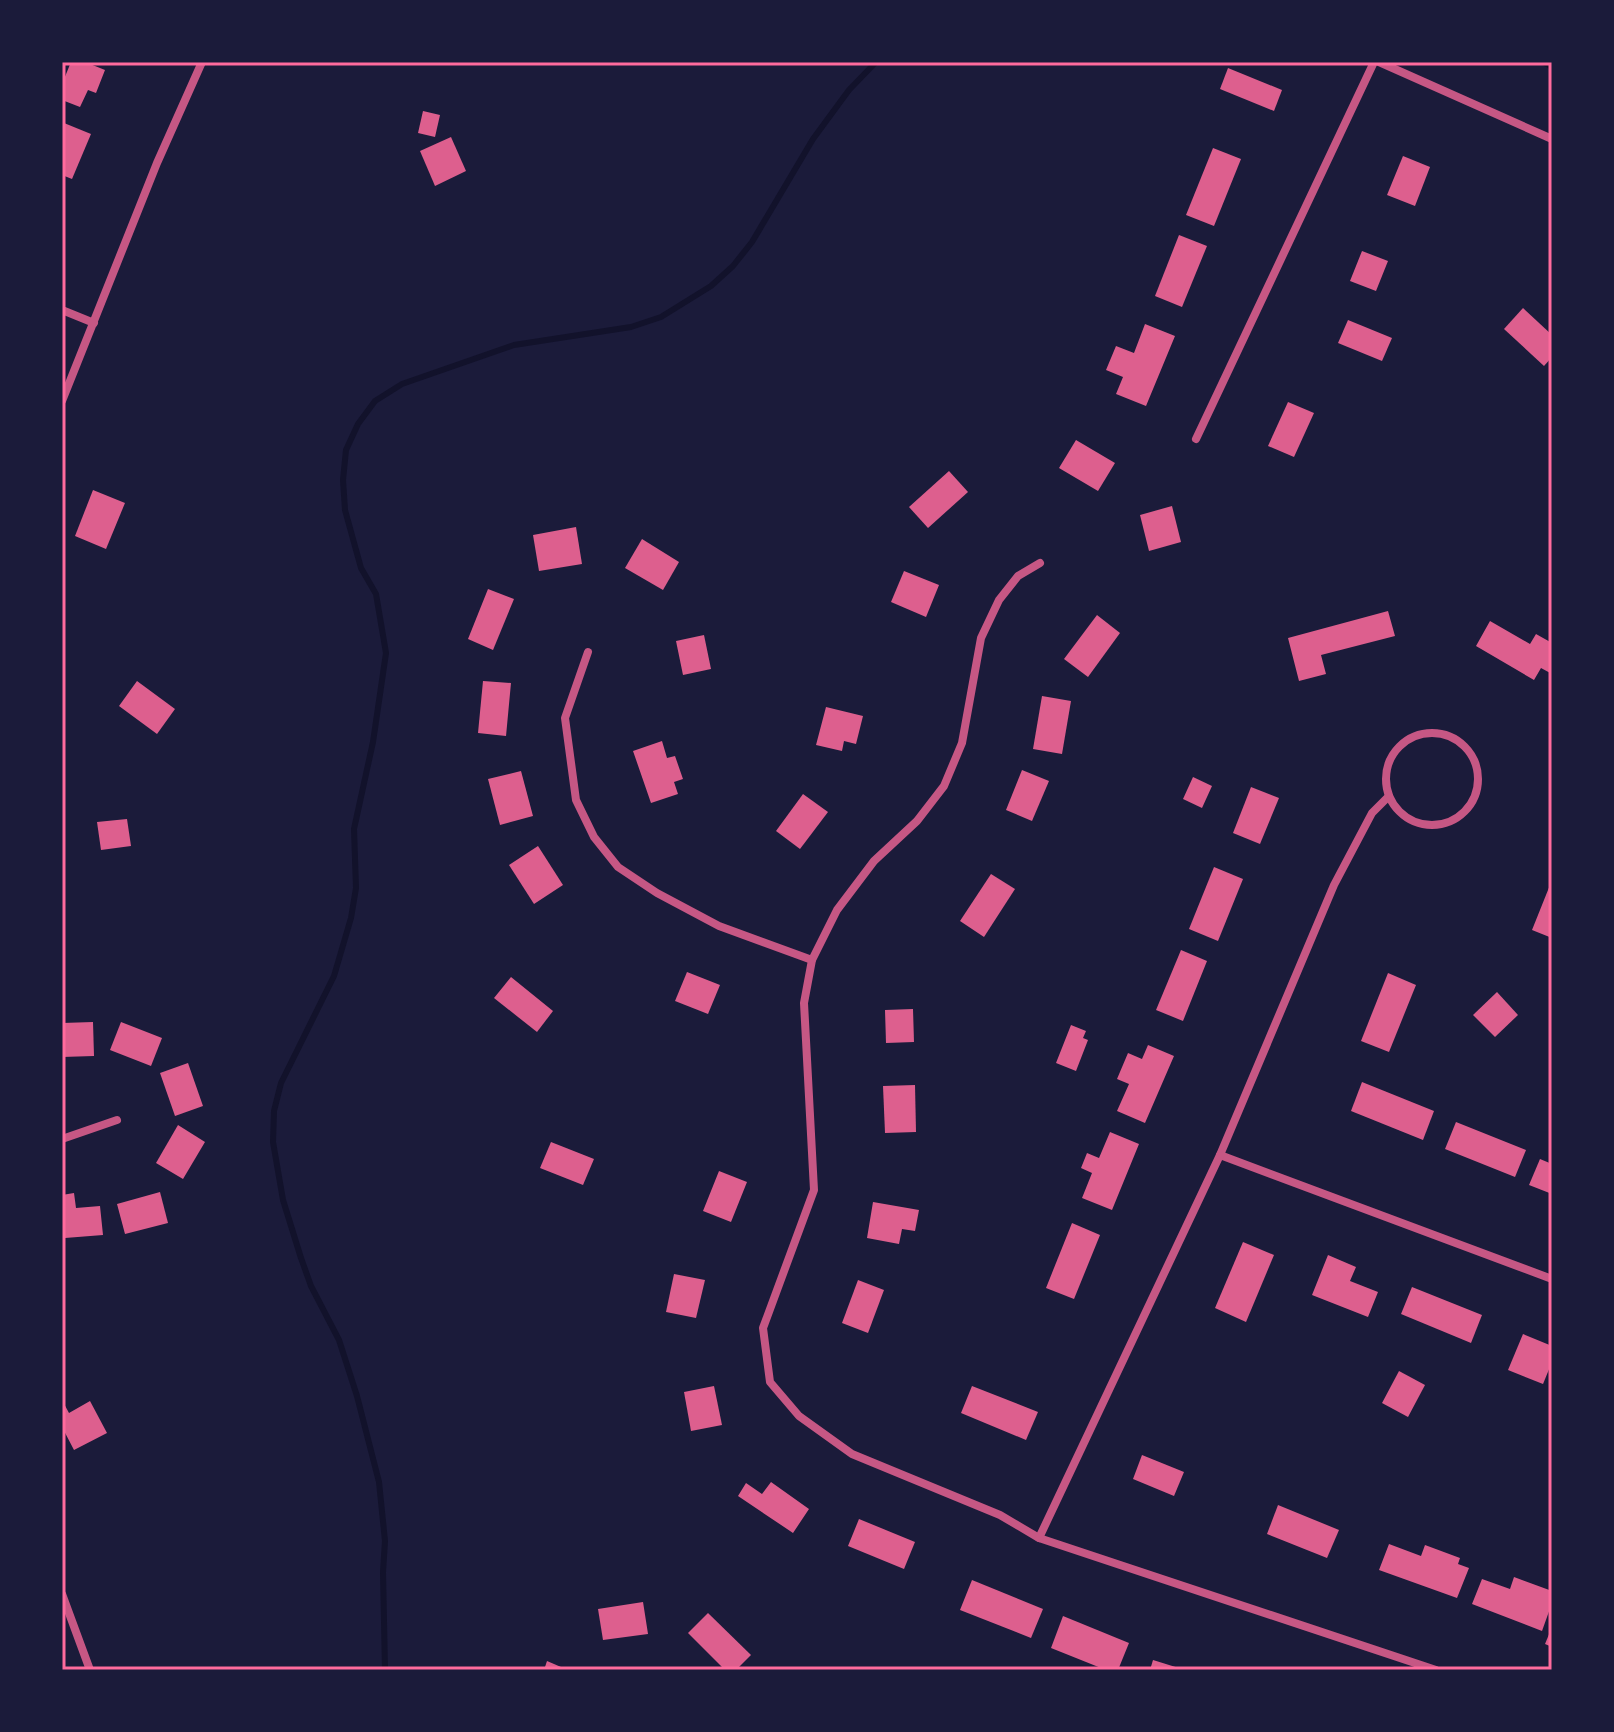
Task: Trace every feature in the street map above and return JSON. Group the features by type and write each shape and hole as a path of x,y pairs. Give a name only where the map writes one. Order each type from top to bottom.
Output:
{"street":[{"path":"62,401 157,163 202,62"},
{"path":"1196,439 1377,62 1552,139"},
{"path":"62,310 94,323"},
{"path":"1040,563 1018,576 999,600 981,638 962,743 944,786 917,821 874,861 837,910 812,960 804,1003 814,1190 763,1328 770,1382 799,1416 852,1454 1000,1515 1039,1538 1436,1670"},
{"path":"588,652 565,718 576,800 594,837 618,867 657,893 719,926 812,960"},
{"path":"1433,732 1461,742 1471,753 1477,767 1475,798 1466,811 1454,820 1439,825 1424,825 1409,819 1397,809 1389,796 1387,766 1404,742 1418,734 1433,732"},
{"path":"1039,1538 1220,1155 1334,885 1372,813 1389,796"},
{"path":"62,1139 117,1120"},
{"path":"1220,1155 1552,1279"},
{"path":"62,1594 90,1670"}],"building":[{"path":"71,62 85,62 105,70 96,93 88,90 80,107 62,100 62,84"},
{"path":"1228,68 1282,90 1274,111 1220,89"},
{"path":"423,111 440,115 435,137 418,133"},
{"path":"64,123 91,134 72,179 62,175"},
{"path":"451,137 466,171 435,186 420,151"},
{"path":"1213,148 1241,159 1214,226 1186,215"},
{"path":"1403,156 1430,167 1415,206 1387,195"},
{"path":"1179,235 1207,246 1182,307 1155,296"},
{"path":"1362,251 1388,261 1376,291 1350,281"},
{"path":"1523,308 1552,335 1552,357 1544,366 1504,329"},
{"path":"1348,320 1392,338 1382,361 1338,343"},
{"path":"1145,324 1175,336 1146,406 1116,394 1123,377 1106,370 1116,346 1134,353"},
{"path":"1288,402 1314,413 1294,457 1268,446"},
{"path":"1076,440 1115,463 1098,491 1059,468"},
{"path":"949,471 968,492 928,528 909,507"},
{"path":"93,490 125,503 106,549 75,536"},
{"path":"1172,506 1181,542 1149,551 1140,515"},
{"path":"576,527 582,564 539,571 533,535"},
{"path":"642,539 679,562 663,590 625,568"},
{"path":"904,571 939,585 926,617 891,602"},
{"path":"488,589 514,599 493,650 468,639"},
{"path":"1388,611 1395,636 1321,655 1326,674 1299,681 1288,638"},
{"path":"1097,615 1120,633 1088,677 1064,659"},
{"path":"1490,621 1530,644 1536,634 1552,643 1552,674 1541,668 1534,680 1476,646"},
{"path":"704,635 711,669 683,675 676,641"},
{"path":"137,681 175,709 157,734 119,706"},
{"path":"483,681 511,683 506,736 478,733"},
{"path":"1042,696 1071,701 1062,754 1033,749"},
{"path":"826,707 863,716 856,744 844,741 842,751 816,745"},
{"path":"662,741 667,758 675,756 683,779 674,782 678,794 651,803 633,751"},
{"path":"1022,770 1049,781 1032,821 1006,810"},
{"path":"521,771 533,816 500,825 488,779"},
{"path":"1193,777 1212,786 1202,808 1183,799"},
{"path":"1251,787 1279,798 1260,844 1233,833"},
{"path":"803,794 828,812 800,849 776,831"},
{"path":"127,819 131,846 101,850 97,822"},
{"path":"538,846 563,885 534,904 509,865"},
{"path":"1214,867 1243,879 1218,941 1189,929"},
{"path":"991,874 1015,889 984,937 960,921"},
{"path":"1552,880 1552,938 1532,930"},
{"path":"1181,950 1207,961 1183,1021 1156,1010"},
{"path":"687,972 720,985 708,1014 675,1001"},
{"path":"1388,973 1416,985 1389,1052 1361,1041"},
{"path":"511,977 553,1011 537,1032 494,998"},
{"path":"1497,992 1518,1015 1495,1037 1473,1015"},
{"path":"913,1009 914,1042 886,1043 885,1010"},
{"path":"93,1022 94,1056 62,1057 62,1023"},
{"path":"121,1022 162,1038 151,1066 110,1050"},
{"path":"1071,1025 1086,1031 1083,1038 1088,1040 1076,1071 1056,1063"},
{"path":"1148,1045 1174,1056 1145,1123 1117,1111 1129,1084 1117,1079 1128,1053 1142,1059"},
{"path":"188,1063 203,1106 175,1116 160,1073"},
{"path":"1362,1082 1434,1111 1423,1140 1351,1111"},
{"path":"915,1085 916,1132 885,1133 883,1086"},
{"path":"1456,1122 1526,1150 1515,1177 1445,1149"},
{"path":"178,1125 205,1142 183,1179 156,1163"},
{"path":"1110,1132 1139,1144 1112,1210 1082,1198 1092,1173 1081,1168 1087,1153 1099,1158"},
{"path":"551,1142 594,1159 583,1185 540,1168"},
{"path":"1540,1159 1552,1164 1552,1194 1529,1185"},
{"path":"719,1171 747,1182 731,1222 703,1211"},
{"path":"160,1192 168,1223 125,1234 117,1204"},
{"path":"74,1193 76,1208 100,1206 103,1235 65,1238 62,1195"},
{"path":"873,1202 919,1210 915,1231 902,1229 899,1244 867,1238"},
{"path":"1072,1223 1100,1235 1074,1299 1046,1288"},
{"path":"1243,1242 1274,1255 1246,1322 1215,1308"},
{"path":"1328,1255 1356,1267 1350,1281 1378,1292 1368,1317 1312,1295"},
{"path":"674,1274 705,1280 696,1318 666,1312"},
{"path":"858,1280 884,1290 868,1333 842,1323"},
{"path":"1412,1287 1482,1315 1471,1343 1401,1314"},
{"path":"1523,1334 1552,1346 1552,1362 1543,1384 1508,1370"},
{"path":"1399,1371 1425,1385 1408,1417 1382,1403"},
{"path":"714,1386 722,1425 691,1431 684,1392"},
{"path":"972,1386 1038,1412 1026,1440 961,1413"},
{"path":"62,1400 69,1413 90,1401 107,1433 74,1450 62,1427"},
{"path":"1142,1455 1184,1472 1174,1496 1133,1479"},
{"path":"771,1482 809,1509 793,1533 738,1496 746,1483 762,1494"},
{"path":"1278,1505 1339,1530 1327,1558 1267,1534"},
{"path":"859,1519 915,1542 904,1569 848,1546"},
{"path":"1389,1544 1421,1556 1425,1545 1460,1558 1458,1564 1469,1568 1457,1598 1379,1570"},
{"path":"1514,1577 1552,1591 1552,1603 1542,1631 1472,1604 1482,1579 1510,1589"},
{"path":"972,1580 1043,1609 1031,1638 960,1610"},
{"path":"643,1602 648,1634 603,1640 598,1609"},
{"path":"708,1613 751,1655 736,1670 725,1670 688,1633"},
{"path":"1063,1616 1129,1643 1118,1670 1106,1670 1051,1648"},
{"path":"1552,1627 1552,1647 1545,1644"},
{"path":"1153,1660 1182,1669 1182,1670 1150,1670"},
{"path":"547,1661 568,1670 544,1670"}],"waterway":[{"path":"385,1670 385,1541 379,1482 339,1340 311,1286 301,1258 283,1200 273,1142 274,1111 281,1083 334,976 351,918 356,888 354,829 373,742 386,653 376,594 361,568 345,510 343,480 346,450 358,424 375,401 402,384 514,345 631,327 661,317 711,286 733,266 752,242 813,139 849,90 876,62"},
{"path":"1543,62 1552,67"}]}
